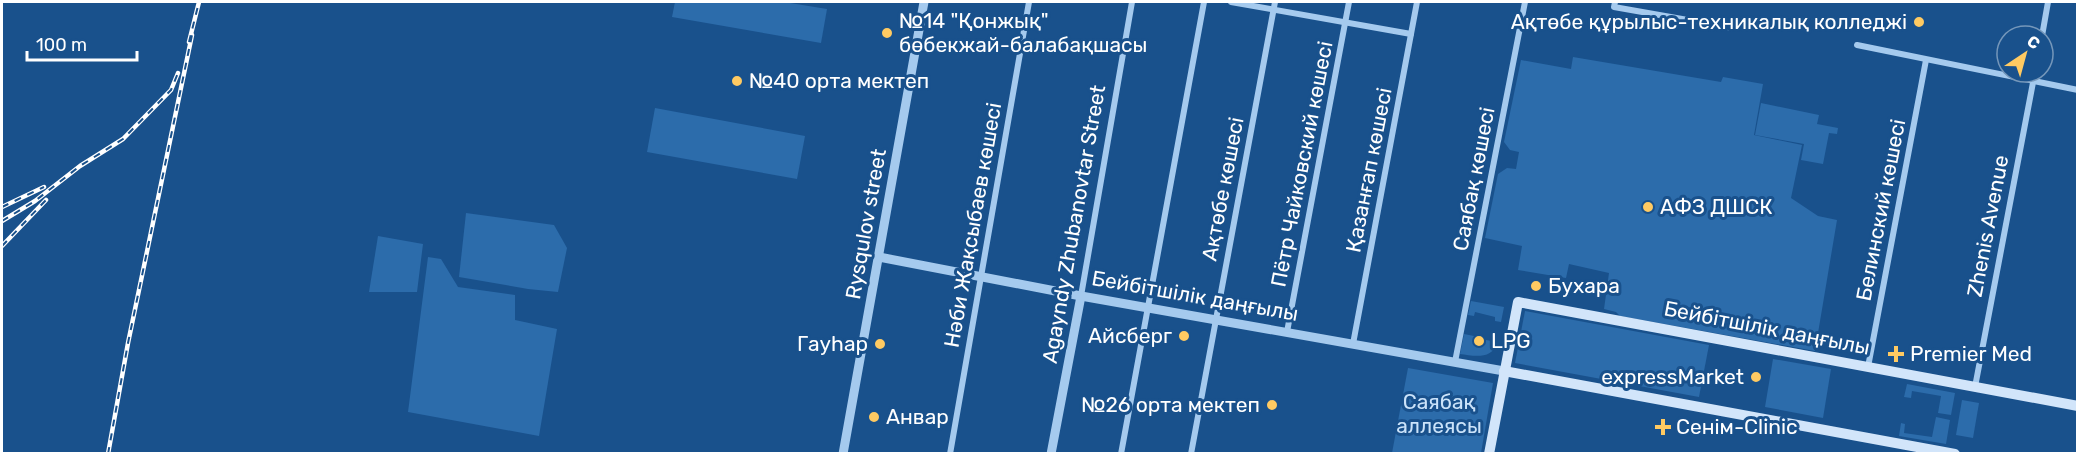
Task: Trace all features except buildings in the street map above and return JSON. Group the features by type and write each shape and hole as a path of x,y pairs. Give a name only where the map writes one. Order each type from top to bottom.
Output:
{"main road":[{"name":"Бейбітшілік даңғылы","path":"1952,453 1504,371 1518,302 2078,406"},
{"path":"1489,453 1504,371"}],"street":[{"name":"Rysqulov street","path":"843,453 924,2"},
{"name":"Нәби Жақсыбаев көшесі","path":"950,453 1029,2"},
{"name":"Agayndy Zhubanovtar Street","path":"1051,453 1132,2"},
{"path":"1121,453 1204,2"},
{"path":"1231,2 1274,5 1345,22 1411,34"},
{"name":"Пётр Чайковский көшесі","path":"1287,332 1348,2"},
{"name":"Қазанғап көшесі","path":"1353,344 1417,2"},
{"name":"Саябақ көшесі","path":"1455,362 1525,2"},
{"path":"1615,2 1614,7 1733,28"},
{"path":"2044,24 2048,2"},
{"name":"Ақтөбе көшесі","path":"1191,453 1274,5"},
{"path":"1857,45 1995,74"},
{"name":"Белинский көшесі","path":"1868,367 1926,60"},
{"name":"Zhenis Avenue","path":"1975,387 2034,84"},
{"path":"2045,84 2078,90"},
{"name":"Бейбітшілік даңғылы","path":"879,256 1081,296 1504,371"}],"green space":[{"path":"675,2 784,2 827,9 821,43 672,17"},
{"name":"АФЗ ДШСК","path":"1573,57 1721,82 1723,77 1763,84 1754,135 1802,145 1791,198 1818,216 1837,220 1815,351 1620,316 1616,312 1604,309 1609,273 1569,264 1566,278 1518,270 1522,246 1485,238 1498,174 1507,168 1516,169 1519,152 1510,150 1504,142 1521,60 1571,69"},
{"path":"1761,103 1819,115 1817,124 1838,128 1837,134 1829,133 1823,164 1801,160 1804,144 1755,135"},
{"path":"655,108 805,136 797,179 647,152"},
{"path":"466,213 554,225 567,248 558,292 459,277"},
{"path":"378,236 423,244 417,292 369,292"},
{"path":"428,257 441,259 458,287 515,295 515,320 557,329 539,436 408,412"},
{"path":"1471,301 1504,307 1501,322 1495,321 1495,317 1475,312 1474,316 1468,315"},
{"path":"1525,311 1709,345 1699,397 1515,363"},
{"path":"1464,334 1474,336 1473,342 1485,345 1486,340 1497,342 1495,348 1492,352 1482,356 1460,354"},
{"path":"1773,359 1831,369 1823,418 1765,407"},
{"name":"Саябақ аллеясы","path":"1408,368 1493,383 1481,453 1392,453"},
{"path":"1907,384 1955,393 1951,415 1938,413 1941,396 1912,391 1911,398 1904,397"},
{"path":"1962,400 1979,403 1973,438 1956,435"},
{"path":"1936,417 1950,420 1946,444 1899,436 1901,423 1905,424 1904,433 1932,437"}],"railway":[{"path":"189,42 199,2"},
{"path":"108,454 128,343 192,35"},
{"path":"2,221 35,201 80,166 123,139 171,90 178,73"},
{"path":"2,207 44,187"},
{"path":"2,246 46,200"}],"place":[{"name":"Ақтөбе құрылыс-техникалық колледжі","path":"1919,22"},
{"name":"№14 \"Қонжық\" бөбекжай-балабақшасы","path":"887,33"},
{"name":"№40 орта мектеп","path":"737,81"},
{"name":"АФЗ ДШСК","path":"1648,207"},
{"name":"Бухара","path":"1536,286"},
{"name":"Айсберг","path":"1184,336"},
{"name":"LPG","path":"1479,341"},
{"name":"Гауhар","path":"880,344"},
{"name":"Premier Med","path":"1896,354"},
{"name":"expressMarket","path":"1756,377"},
{"name":"№26 орта мектеп","path":"1272,405"},
{"name":"Анвар","path":"874,417"},
{"name":"Сенім-Clinic","path":"1663,427"}]}
